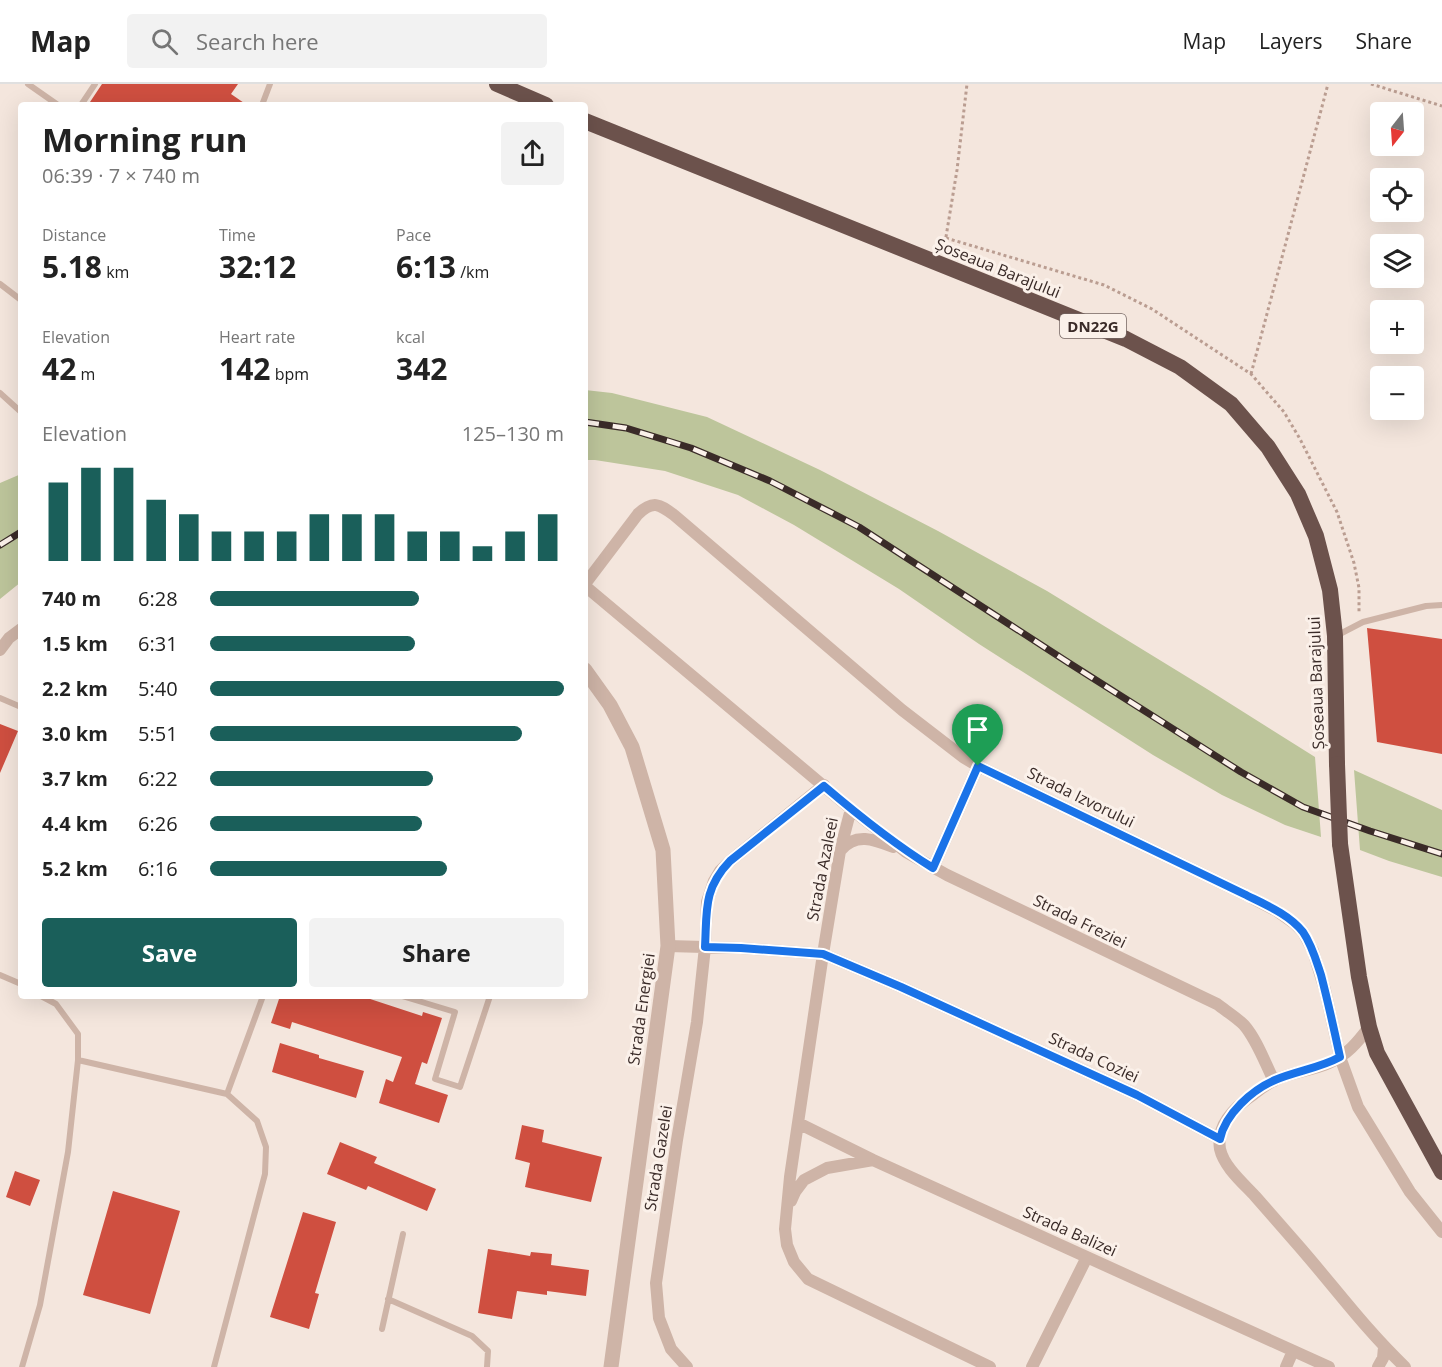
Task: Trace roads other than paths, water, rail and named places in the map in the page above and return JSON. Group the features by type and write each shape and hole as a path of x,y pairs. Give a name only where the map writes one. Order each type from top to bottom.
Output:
{"highway":[{"path":"497,84 539,102"},
{"name":"Șoseaua Barajului","path":"588,122 1126,339 1180,367 1230,404 1268,447 1298,494 1316,536 1330,590 1335,636 1340,844 1359,977 1369,1027 1377,1053 1442,1172"}],"street":[{"name":"Strada Izvorului","path":"588,581 638,514 648,506 656,505 674,515 902,710 963,757 1244,894 1277,911 1294,923 1303,932 1313,951 1325,990 1340,1057 1358,1107 1410,1192 1442,1232"},
{"name":"Strada Azaleei","path":"588,588 851,809 840,851 790,1177 785,1229 787,1245 794,1263 808,1279 990,1367"},
{"path":"0,650 18,630"},
{"name":"Strada Energiei","path":"588,674 610,705 632,747 663,850 668,946 611,1367"},
{"path":"933,868 978,766"},
{"name":"Strada Gazelei","path":"687,1367 671,1349 659,1318 656,1283 697,1022 707,902 714,881 730,861 824,786"},
{"name":"Strada Freziei","path":"851,809 906,852 933,868 1216,1004 1245,1026 1274,1080"},
{"path":"840,851 845,845 858,838 868,838 906,852"},
{"name":"Strada Coziei","path":"668,946 823,954 901,987 1137,1095 1220,1139"},
{"path":"1369,1027 1358,1042 1340,1057 1329,1063 1274,1080 1252,1094 1236,1109 1222,1128 1220,1139 1222,1156 1232,1171 1384,1347 1405,1367"},
{"name":"Strada Balizei","path":"798,1123 873,1160 1329,1367"},
{"name":"Strada Azaleei","path":"788,1209 795,1192 804,1180 827,1168 873,1160"},
{"path":"1032,1367 1087,1257"},
{"path":"1378,1367 1383,1358 1384,1347"},
{"path":"1286,1367 1293,1351"}],"lane":[{"path":"28,84 54,102"},
{"path":"83,102 95,84"},
{"path":"263,102 270,84"},
{"path":"0,284 18,298"},
{"path":"0,393 18,409"},
{"path":"1335,636 1363,622 1426,606 1442,605"},
{"path":"0,698 18,706"},
{"path":"0,975 18,983"},
{"path":"22,1367 40,1305 68,1152 78,1060 78,1034 56,1004 47,999"},
{"path":"227,1094 261,999"},
{"path":"412,999 455,1012 435,1079 460,1087 489,999"},
{"path":"78,1060 227,1094 257,1121 266,1148 265,1174 214,1367"},
{"path":"382,1329 402,1234"},
{"path":"388,1299 472,1336 488,1351 488,1367"}],"railway":[{"path":"588,422 626,428 691,448 770,481 859,527 1241,772 1303,807 1442,854"},
{"path":"0,545 18,534"}]}
